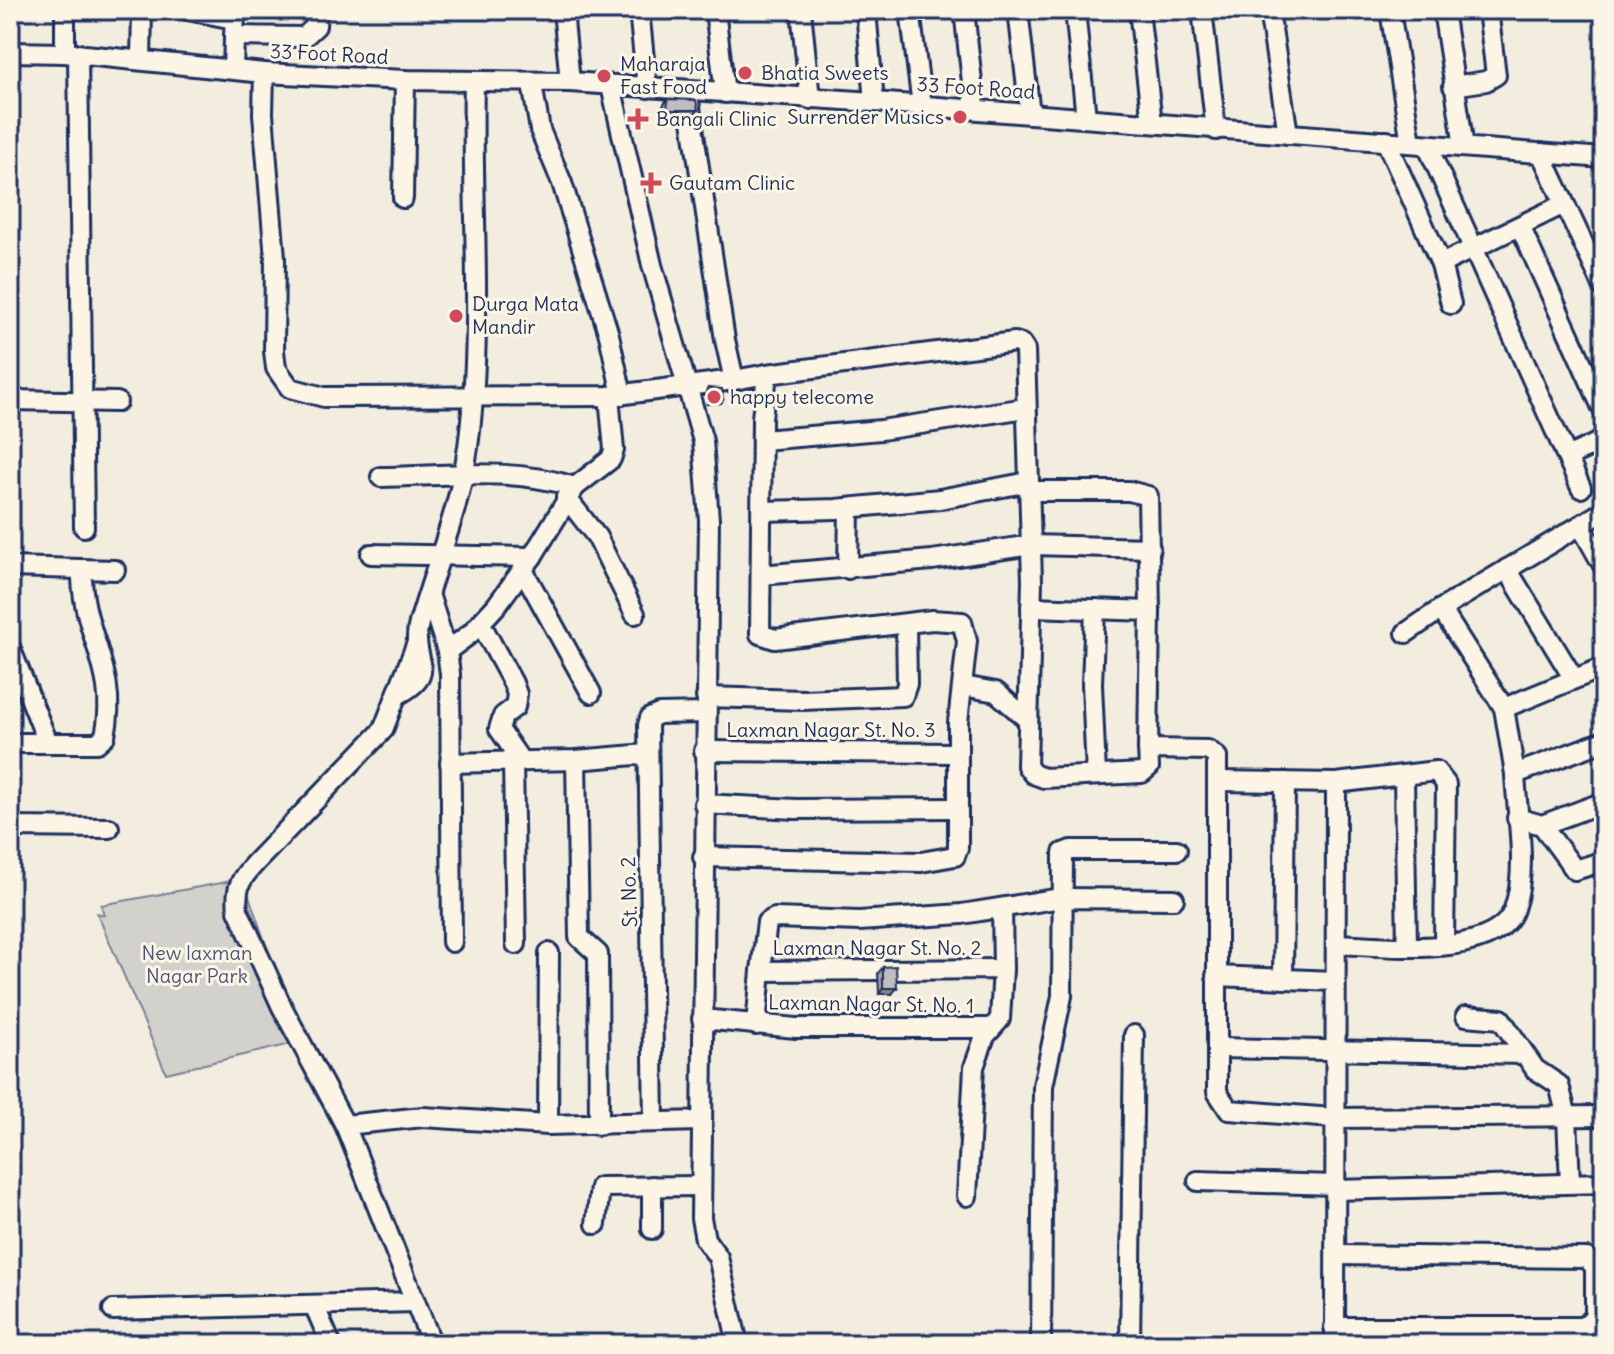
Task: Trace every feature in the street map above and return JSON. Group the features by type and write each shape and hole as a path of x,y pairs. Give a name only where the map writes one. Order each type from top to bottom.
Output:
{"street":[{"path":"65,10 71,54 84,527"},
{"path":"141,60 142,10"},
{"path":"188,10 304,37 316,26 317,10"},
{"path":"563,10 570,82"},
{"path":"639,10 647,88"},
{"path":"715,10 725,93"},
{"path":"801,10 810,99"},
{"path":"866,10 874,102"},
{"path":"910,10 922,106"},
{"path":"964,10 975,109"},
{"path":"1018,10 1030,114"},
{"path":"1075,10 1086,118"},
{"path":"1139,10 1152,123"},
{"path":"1202,10 1216,130"},
{"path":"1269,10 1288,134"},
{"path":"1390,10 1419,144 1581,488"},
{"path":"1443,10 1464,147"},
{"path":"1453,86 1486,81 1496,75 1488,10"},
{"path":"233,69 234,22"},
{"name":"33 Foot Road","path":"10,52 71,54 264,73 532,84 570,82 874,102 1604,158"},
{"path":"264,73 263,114 275,258 274,351 281,380 303,394 324,397 616,396 1015,342 1025,350 1030,486 1027,766 1033,774 1044,778 1147,771 1151,506 1148,496 1142,492 1030,486 849,508 763,511"},
{"path":"403,198 405,80"},
{"path":"432,1344 345,1125 282,1007 238,910 236,895 239,881 383,730 416,645 419,622 430,597 468,449 476,298 472,203 474,82"},
{"path":"447,651 481,624 528,564 570,492 611,459 614,450 616,396 609,335 562,183 540,130 532,84"},
{"path":"611,86 652,265 703,441 709,520 704,751 702,1231 718,1257 738,1344"},
{"path":"687,91 725,340 734,380"},
{"path":"1386,141 1441,264 1451,304"},
{"path":"1541,153 1604,288"},
{"path":"1441,264 1564,204"},
{"path":"1520,226 1604,412"},
{"path":"703,857 921,862 948,860 955,856 958,848 957,753 967,641 962,622 955,619 765,639 759,626 762,440 767,374"},
{"path":"10,400 117,402"},
{"path":"762,440 868,431 1026,408"},
{"path":"1567,457 1604,440"},
{"path":"381,477 533,476 570,492 597,537 635,614"},
{"path":"848,569 849,508"},
{"path":"1406,633 1604,511"},
{"path":"1581,526 1604,567"},
{"path":"761,575 848,569 1031,545 1150,548"},
{"path":"371,554 442,553 528,564"},
{"path":"528,564 591,693"},
{"path":"10,567 115,570"},
{"path":"10,743 97,743 107,732 107,673 83,609 82,569"},
{"path":"1507,569 1574,679"},
{"path":"430,597 447,651 450,674 452,942"},
{"path":"1031,607 1150,611"},
{"path":"1095,609 1092,684 1096,775"},
{"path":"1337,944 1407,946 1474,941 1499,931 1513,912 1517,892 1517,818 1515,774 1504,708 1441,609"},
{"path":"481,624 517,694 515,707 503,716 499,729 517,761 516,944"},
{"path":"706,705 903,696 907,684 906,624"},
{"path":"399,694 417,685 423,668 416,645"},
{"path":"10,647 48,743"},
{"path":"1504,708 1604,667"},
{"path":"423,668 450,674"},
{"path":"963,686 996,692 1028,720"},
{"name":"St. No. 2","path":"654,1122 648,725 654,715 706,705"},
{"path":"1515,774 1604,741"},
{"path":"1148,749 1214,751 1219,781 1217,1092 1229,1110 1333,1118 1604,1116"},
{"name":"Laxman Nagar St. No. 3","path":"704,751 957,753"},
{"path":"450,763 576,760 647,754"},
{"path":"576,760 579,937 598,954 599,1125"},
{"path":"1219,781 1336,783 1404,778 1436,771 1446,784 1444,945"},
{"path":"1404,778 1407,946"},
{"path":"1283,978 1285,782"},
{"path":"1336,783 1335,1336 1583,1327 1595,1317 1595,1267 1587,1258 1336,1255"},
{"path":"1517,818 1542,825 1604,802"},
{"path":"704,804 796,809 957,808"},
{"path":"1542,825 1575,870 1604,861"},
{"path":"10,827 109,828"},
{"path":"1041,1344 1043,1086 1062,996 1063,853 1071,850 1177,850"},
{"path":"761,971 764,930 767,922 775,918 859,921 1002,908 1061,898 1174,899"},
{"path":"1002,908 1003,969"},
{"path":"548,1125 549,953"},
{"name":"Laxman Nagar St. No. 2","path":"756,1025 761,971 1003,969 1004,1002 1000,1019 985,1036 974,1067 967,1196"},
{"path":"1216,976 1335,981"},
{"path":"1466,1016 1501,1019 1535,1069 1559,1085 1567,1117 1570,1183"},
{"name":"Laxman Nagar St. No. 1","path":"702,1019 756,1025 881,1030 992,1028"},
{"path":"1130,1344 1134,1035"},
{"path":"1217,1048 1523,1054"},
{"path":"345,1125 423,1117 548,1125 701,1121"},
{"path":"1198,1181 1335,1188 1604,1183"},
{"path":"652,1186 652,1229"},
{"path":"596,1224 600,1187 701,1186"},
{"path":"113,1310 415,1302"},
{"path":"314,1305 331,1344"}],"green space":[{"name":"New laxman Nagar Park","path":"243,879 300,1042 166,1073 97,913 104,915 101,905"}],"building":[{"path":"667,99 696,100 698,110 668,110"},
{"name":"happy telecome","path":"708,388 722,389 723,400 709,401"},
{"path":"896,966 897,988 883,988 883,967"}],"place":[{"name":"Bhatia Sweets","path":"745,73"},
{"name":"Maharaja Fast Food","path":"604,76"},
{"name":"Surrender Musics","path":"960,117"},
{"name":"Bangali Clinic","path":"638,119"},
{"name":"Gautam Clinic","path":"651,183"},
{"name":"Durga Mata Mandir","path":"456,316"},
{"name":"happy telecome","path":"714,397"}]}
